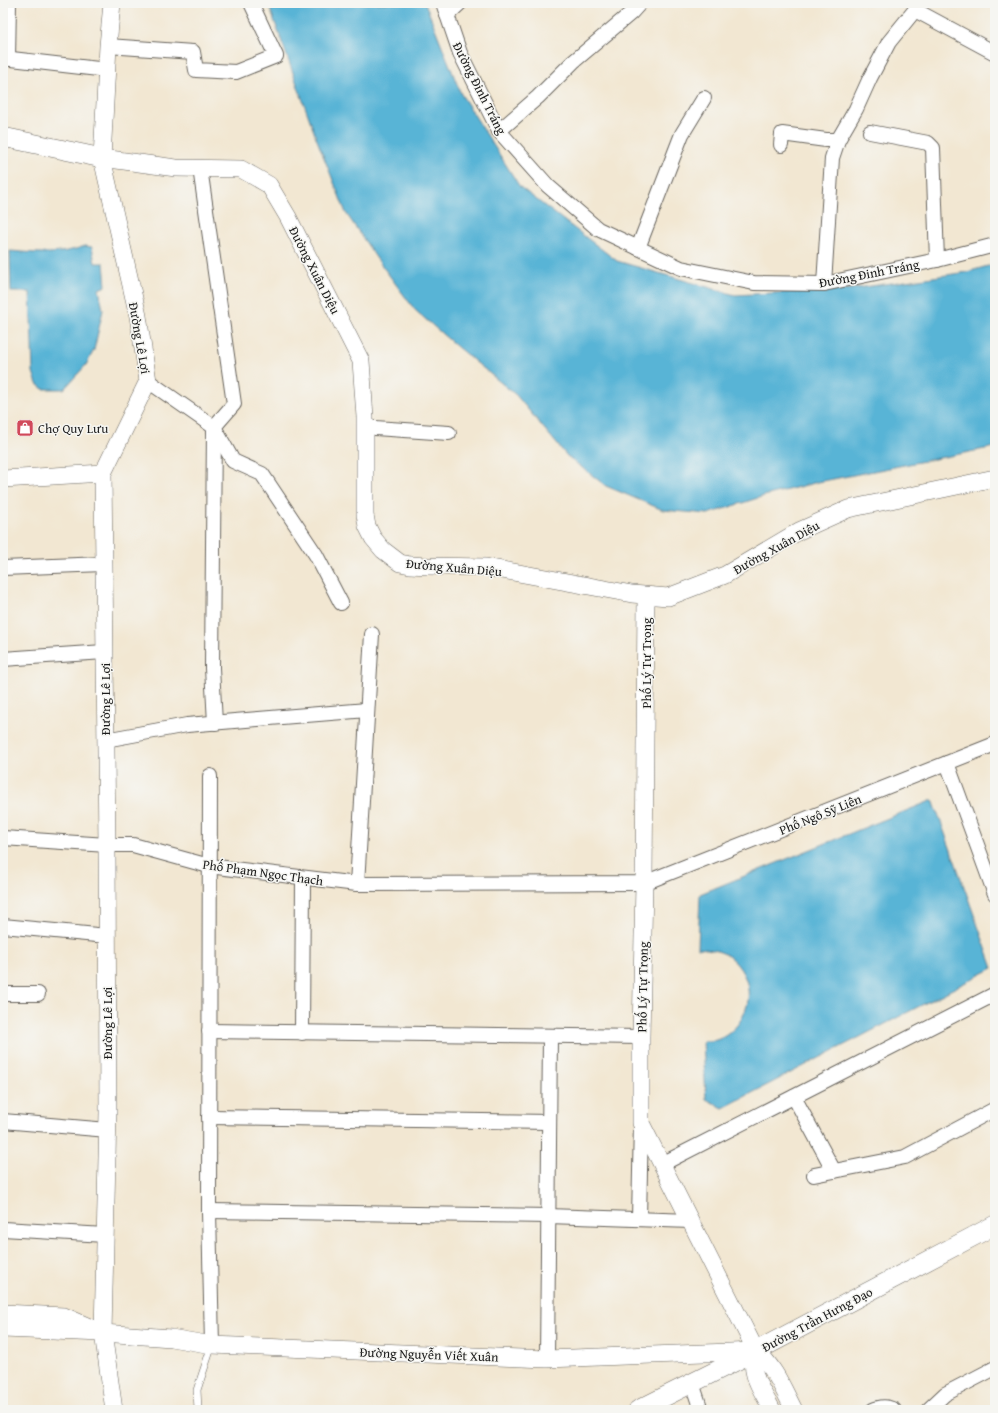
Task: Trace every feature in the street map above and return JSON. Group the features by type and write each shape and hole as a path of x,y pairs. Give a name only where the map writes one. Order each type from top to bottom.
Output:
{"main road":[{"path":"3,136 102,158"},
{"name":"Đường Trần Hưng Đạo","path":"638,1410 756,1351 995,1225"}],"street":[{"path":"8,3 6,59 107,70"},
{"name":"Đường Lê Lợi","path":"112,3 108,46 102,158 138,316 148,381 103,473 108,1130 103,1333 114,1410"},
{"path":"108,46 193,52 196,70 236,72 276,56 251,3"},
{"path":"445,9 460,3"},
{"path":"499,131 538,97 572,62 631,13 640,3"},
{"path":"824,284 832,158 838,140 856,109 889,42 917,6 995,54"},
{"name":"Đường Đinh Tráng","path":"445,9 460,53 499,131 548,186 598,229 681,268 754,283 824,284 937,260 995,245"},
{"path":"638,248 682,134 704,98"},
{"path":"870,132 928,143 933,148 937,260"},
{"path":"781,145 782,134 826,140 838,140"},
{"name":"Đường Xuân Diệu","path":"102,158 176,168 241,169 269,185 288,217 361,361 365,426 365,515 373,538 383,550 395,560 400,562 410,565 486,567 632,594 668,597 725,575 799,531 848,509 995,478"},
{"path":"200,168 234,404 214,427 212,668 215,723"},
{"path":"148,381 214,427 233,461 262,474 316,555 341,603"},
{"path":"365,426 449,433"},
{"path":"3,479 103,473"},
{"path":"3,568 103,564"},
{"name":"Phố Lý Tự Trọng","path":"646,596 641,1123 756,1351 766,1359 794,1410"},
{"path":"357,884 372,634"},
{"path":"3,659 104,652"},
{"path":"105,740 187,725 367,710"},
{"name":"Phố Ngô Sỹ Liên","path":"644,884 995,744"},
{"path":"947,763 995,894"},
{"path":"210,776 209,1211 212,1345"},
{"name":"Phố Phạm Ngọc Thạch","path":"3,838 107,845 133,845 209,866 357,884 644,884"},
{"path":"302,1032 303,878"},
{"path":"3,926 107,936"},
{"path":"3,994 38,994"},
{"path":"662,1164 995,994"},
{"path":"209,1031 641,1037"},
{"path":"547,1359 550,1036"},
{"path":"794,1097 834,1171"},
{"path":"814,1175 905,1157 995,1109"},
{"path":"209,1117 549,1122"},
{"path":"3,1121 108,1130"},
{"path":"639,1219 641,1123"},
{"path":"209,1211 548,1216 691,1221"},
{"path":"3,1229 105,1235"},
{"name":"Đường Nguyễn Viết Xuân","path":"3,1314 64,1316 103,1333"},
{"name":"Đường Nguyễn Viết Xuân","path":"3,1329 103,1333 171,1338 212,1345 547,1359 756,1351"},
{"path":"756,1351 752,1368 772,1410"},
{"path":"928,1410 945,1394 995,1368"},
{"path":"692,1383 701,1410"},
{"path":"873,1410 887,1407 894,1410"}],"lane":[{"path":"198,1410 198,1390 212,1345"}],"water":[{"path":"268,3 425,3 461,94 520,187 617,261 735,295 851,289 967,272 995,264 995,447 818,482 764,496 708,514 663,510 606,486 567,456 516,395 415,310 377,259 346,213 317,140"},
{"path":"85,246 92,247 95,263 104,263 106,286 99,289 103,310 94,350 86,365 64,389 43,389 37,384 33,372 30,292 11,292 10,251 57,253"},
{"path":"933,800 993,968 723,1108 706,1099 703,1041 716,1040 723,1037 736,1027 741,1020 747,1005 748,989 746,979 741,969 734,961 725,954 709,949 698,948 700,894"}],"place":[{"name":"Chợ Quy Lưu","path":"25,428"}]}
